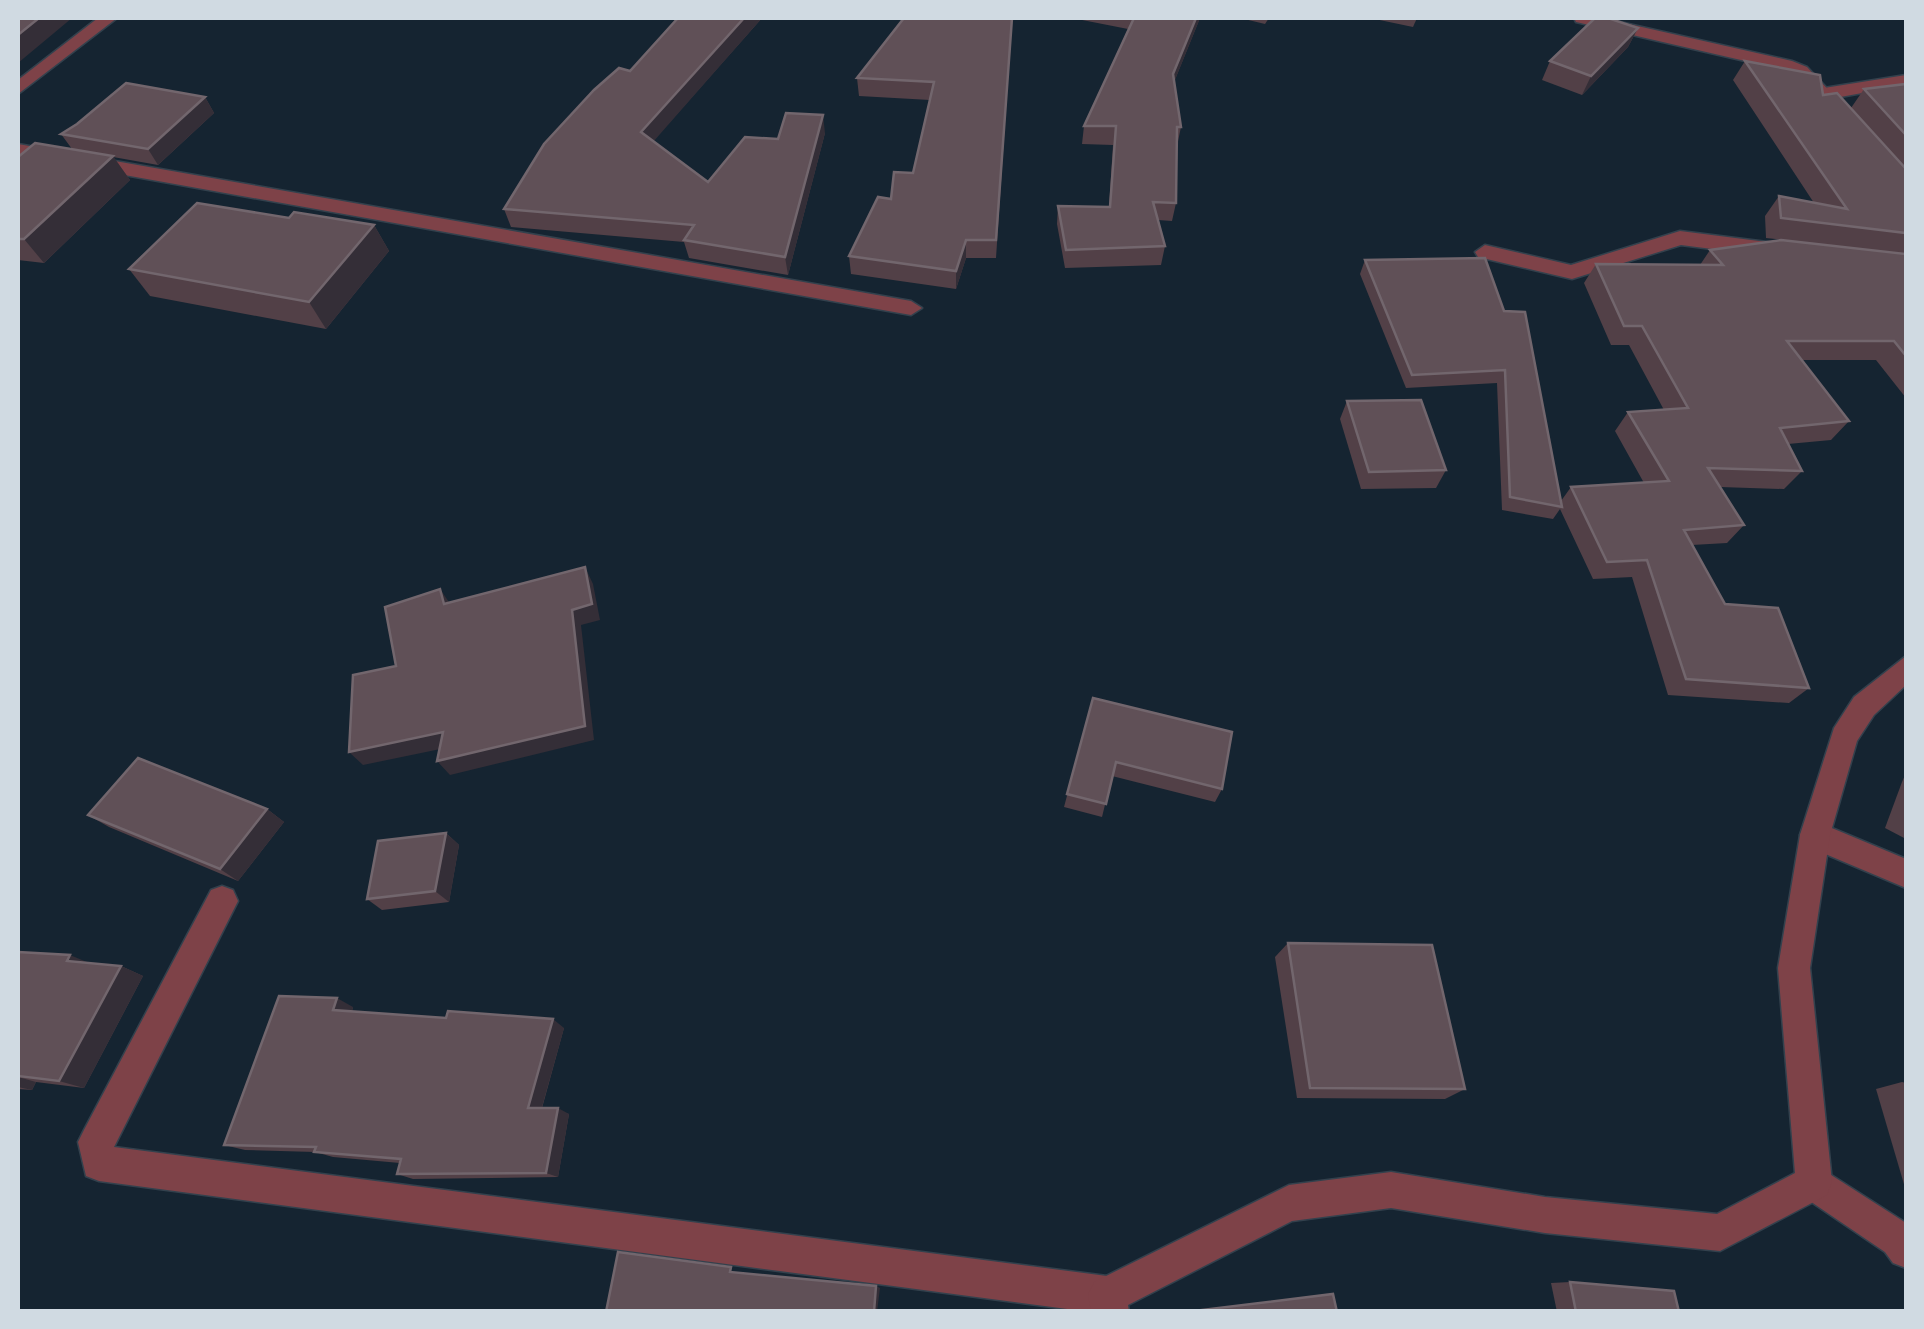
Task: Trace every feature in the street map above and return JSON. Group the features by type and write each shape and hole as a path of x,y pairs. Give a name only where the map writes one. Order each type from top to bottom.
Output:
{"street":[{"path":"18,89 108,18"},
{"path":"1582,18 1786,65 1802,71 1830,101 1906,80"},
{"path":"18,150 911,308"},
{"path":"1484,252 1572,272 1680,238 1798,252"},
{"path":"1814,1182 1794,968 1815,835 1844,737 1864,706 1906,668"},
{"path":"1815,835 1906,874"},
{"path":"222,901 96,1142 99,1163 1108,1303 1289,1203 1391,1190 1544,1215 1720,1233 1814,1182"},
{"path":"1814,1182 1898,1239 1906,1250"}],"building":[{"path":"18,18 39,18 18,35"},
{"path":"678,18 744,18 641,132 708,182 745,137 778,139 786,113 823,115 785,257 684,240 694,225 504,209 544,144 619,68 630,71"},
{"path":"904,18 1012,18 996,240 966,240 956,271 849,256 878,197 891,199 894,172 913,173 934,82 857,78"},
{"path":"1134,18 1196,18 1173,74 1181,127 1177,127 1176,203 1153,202 1165,246 1066,250 1058,206 1110,207 1116,126 1084,126"},
{"path":"1595,18 1638,28 1591,76 1550,61"},
{"path":"1745,61 1820,75 1823,95 1837,93 1906,169 1906,233 1781,218 1779,196 1847,209"},
{"path":"126,83 205,97 148,149 61,134 77,124"},
{"path":"1906,84 1906,135 1864,89"},
{"path":"35,143 113,156 24,239 18,239 18,157"},
{"path":"197,203 289,218 294,212 374,225 309,302 129,269"},
{"path":"1781,240 1906,254 1906,356 1894,341 1787,341 1849,421 1780,428 1802,471 1708,468 1744,525 1684,530 1725,604 1778,608 1809,688 1686,679 1647,560 1607,562 1571,487 1669,481 1628,412 1688,408 1642,326 1624,326 1596,264 1723,265 1710,250"},
{"path":"1485,258 1504,311 1525,312 1562,507 1510,497 1505,370 1412,375 1365,260"},
{"path":"1421,400 1446,470 1369,472 1347,401"},
{"path":"585,567 592,604 572,610 585,726 437,761 443,732 349,752 353,675 396,666 385,607 440,589 444,604"},
{"path":"1093,698 1232,732 1222,789 1116,762 1106,804 1067,794"},
{"path":"138,758 267,809 220,869 88,815"},
{"path":"446,833 435,891 367,899 378,841"},
{"path":"1288,943 1432,945 1465,1089 1310,1088"},
{"path":"18,952 70,955 67,961 121,966 59,1081 18,1076"},
{"path":"279,996 337,998 333,1010 446,1018 448,1011 553,1019 528,1108 558,1108 546,1173 397,1174 401,1159 314,1152 316,1147 224,1145"},
{"path":"618,1252 731,1267 730,1272 876,1286 874,1312 606,1312"},
{"path":"1570,1282 1674,1291 1679,1312 1576,1312"},
{"path":"1333,1294 1337,1312 1201,1312 1201,1310"}]}
